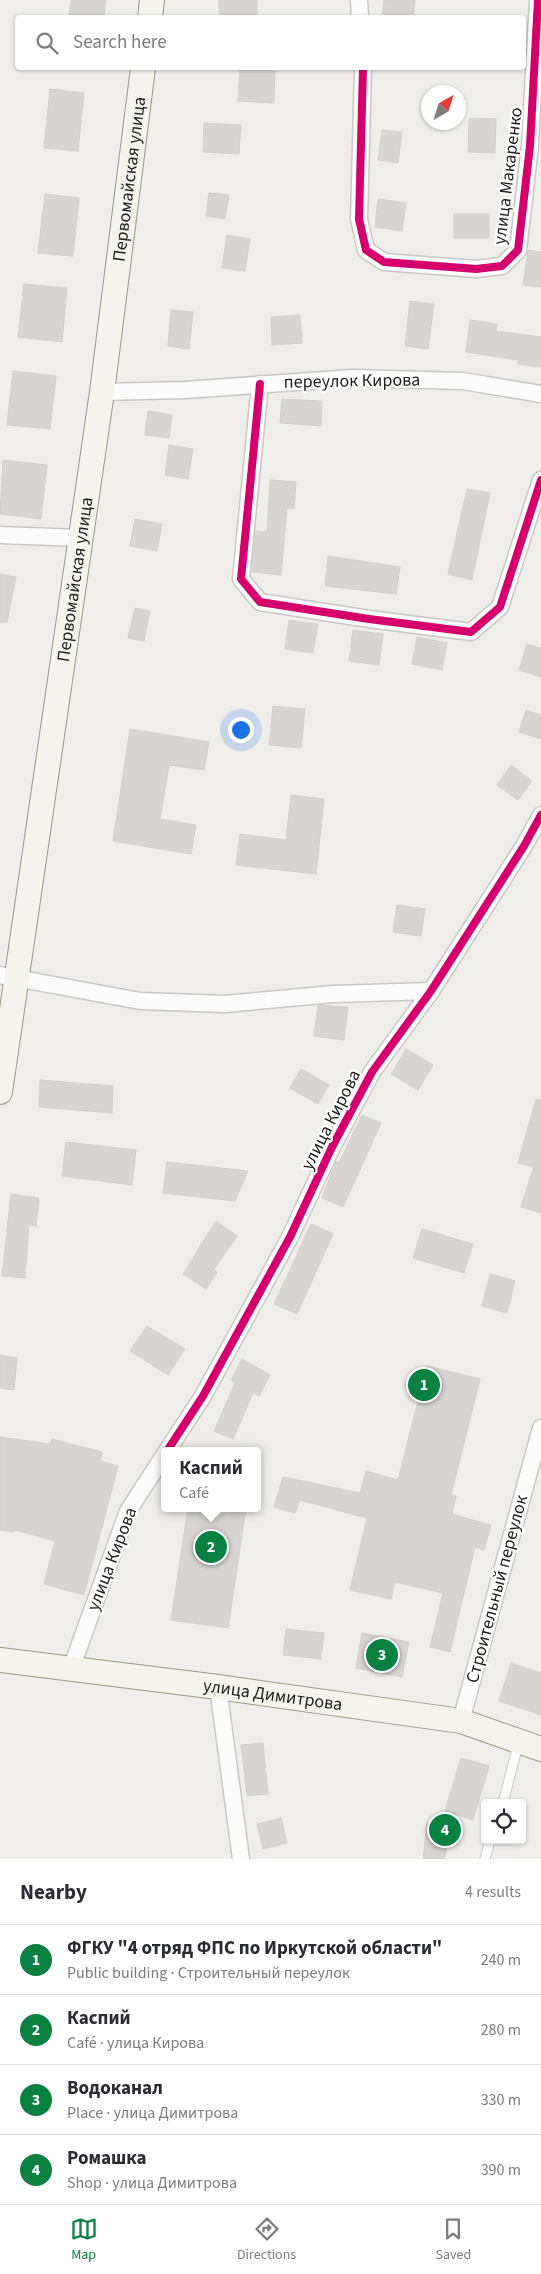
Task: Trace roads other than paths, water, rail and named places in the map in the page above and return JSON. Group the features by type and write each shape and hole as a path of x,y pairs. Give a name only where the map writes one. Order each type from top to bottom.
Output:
{"main road":[{"path":"150,15 152,0"},
{"name":"Первомайская улица","path":"0,1092 8,977 102,392 143,70"},
{"name":"улица Димитрова","path":"0,1660 218,1687 461,1721 530,1745"}],"street":[{"path":"359,0 360,15"},
{"name":"улица Макаренко","path":"363,70 359,219 366,250 384,262 476,269 502,266 518,250 530,146 538,0"},
{"name":"переулок Кирова","path":"102,392 185,390 352,378 463,381 541,394"},
{"path":"260,384 241,579 260,602 471,632 500,607 541,480"},
{"path":"0,535 80,538"},
{"name":"улица Кирова","path":"170,1447 203,1396 290,1237 332,1147 372,1072 431,991 524,846 541,815"},
{"path":"8,977 140,1001 224,1004 333,994 431,991"},
{"name":"Строительный переулок","path":"461,1721 541,1428"},
{"name":"улица Кирова","path":"71,1669 128,1511 161,1460"},
{"path":"218,1687 241,1859"}],"lane":[{"path":"505,1799 530,1745"},
{"path":"485,1859 489,1844"}],"place":[{"name":"ФГКУ \"4 отряд ФПС по Иркутской области\"","path":"424,1385"},
{"name":"Каспий","path":"211,1547"},
{"name":"Водоканал","path":"382,1655"},
{"name":"Ромашка","path":"445,1830"}]}
